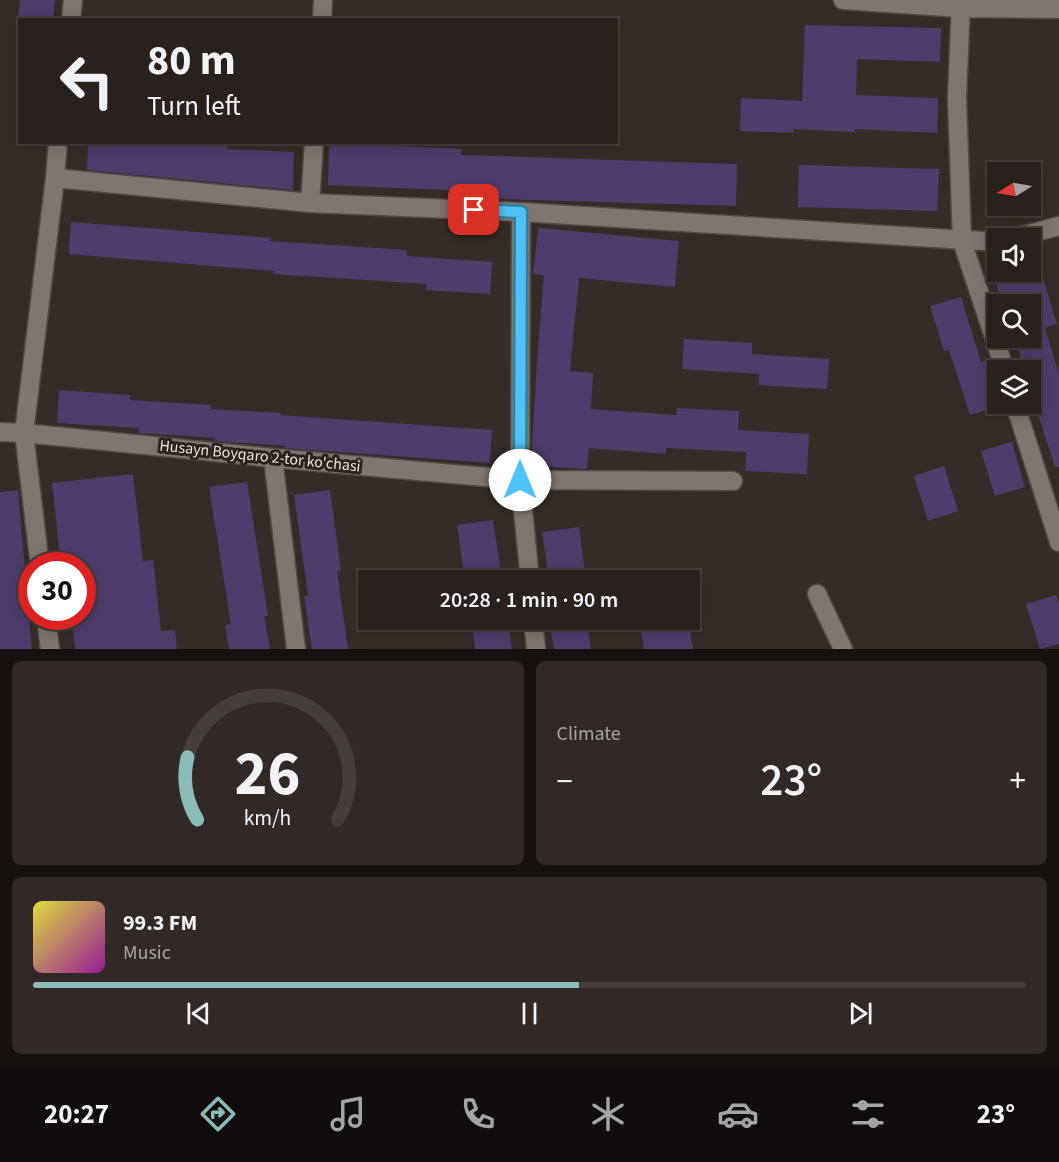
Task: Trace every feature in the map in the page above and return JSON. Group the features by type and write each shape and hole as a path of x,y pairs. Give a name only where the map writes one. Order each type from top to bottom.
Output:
{"street":[{"path":"71,18 73,0"},
{"path":"321,18 323,0"},
{"path":"843,0 1059,9"},
{"path":"961,4 957,98 962,241 1002,360"},
{"path":"38,552 24,433 58,144"},
{"path":"310,203 314,144"},
{"path":"55,178 310,203 521,212 987,242"},
{"path":"521,212 520,480 529,570"},
{"path":"1041,231 1059,226"},
{"path":"1019,414 1059,542"},
{"name":"Husayn Boyqaro 2-tor ko'chasi","path":"0,432 520,480 733,481"},
{"path":"273,458 296,649"},
{"path":"817,594 843,649"},
{"path":"48,630 50,649"},
{"path":"534,630 536,649"}],"building":[{"path":"20,0 55,0 53,18 18,18"},
{"path":"805,25 941,28 940,62 857,59 856,95 938,98 937,133 855,129 855,132 793,129 793,133 740,131 741,98 802,101"},
{"path":"88,144 227,145 227,149 294,152 293,190 87,170"},
{"path":"329,144 462,149 461,155 737,164 736,206 467,198 467,191 328,185"},
{"path":"799,165 939,169 937,211 798,207"},
{"path":"71,222 271,238 270,241 407,250 407,256 492,262 490,294 426,290 427,284 273,274 274,271 69,254"},
{"path":"538,228 679,241 675,287 579,278 570,371 593,373 591,409 676,415 677,408 739,411 738,430 809,434 807,474 745,471 746,452 666,448 666,454 589,448 587,469 531,466 544,275 533,274"},
{"path":"1041,272 1057,324 1045,328 1059,374 1059,467 1055,467 1038,414 1041,414 1041,360 1022,360 1018,348 1041,348 1041,294 1000,294 995,282 1041,282"},
{"path":"961,297 981,362 986,361 987,364 987,410 970,415 949,350 944,351 930,306"},
{"path":"684,339 752,343 752,354 829,359 827,389 759,385 759,374 682,369"},
{"path":"59,390 130,395 130,400 211,405 211,409 492,430 490,463 284,448 285,446 214,441 215,438 138,433 139,428 57,423"},
{"path":"1012,442 1025,487 995,496 981,451"},
{"path":"944,466 958,511 928,521 914,476"},
{"path":"133,474 143,561 153,560 161,631 175,630 177,649 75,649 73,630 96,630 96,552 59,552 52,483"},
{"path":"247,482 268,616 264,616 270,649 229,649 225,625 231,624 209,487"},
{"path":"18,490 23,552 18,552 18,630 30,630 32,649 0,649 0,492"},
{"path":"330,490 341,570 337,571 348,649 312,649 304,596 308,595 294,495"},
{"path":"493,520 500,570 464,570 457,525"},
{"path":"579,527 585,570 548,570 542,532"},
{"path":"1056,595 1059,604 1059,644 1040,649 1026,604"},
{"path":"472,630 509,630 512,649 475,649"},
{"path":"551,630 588,630 591,649 554,649"},
{"path":"641,630 690,630 693,649 644,649"}],"route":[{"path":"474,210 521,212 520,480"}]}
